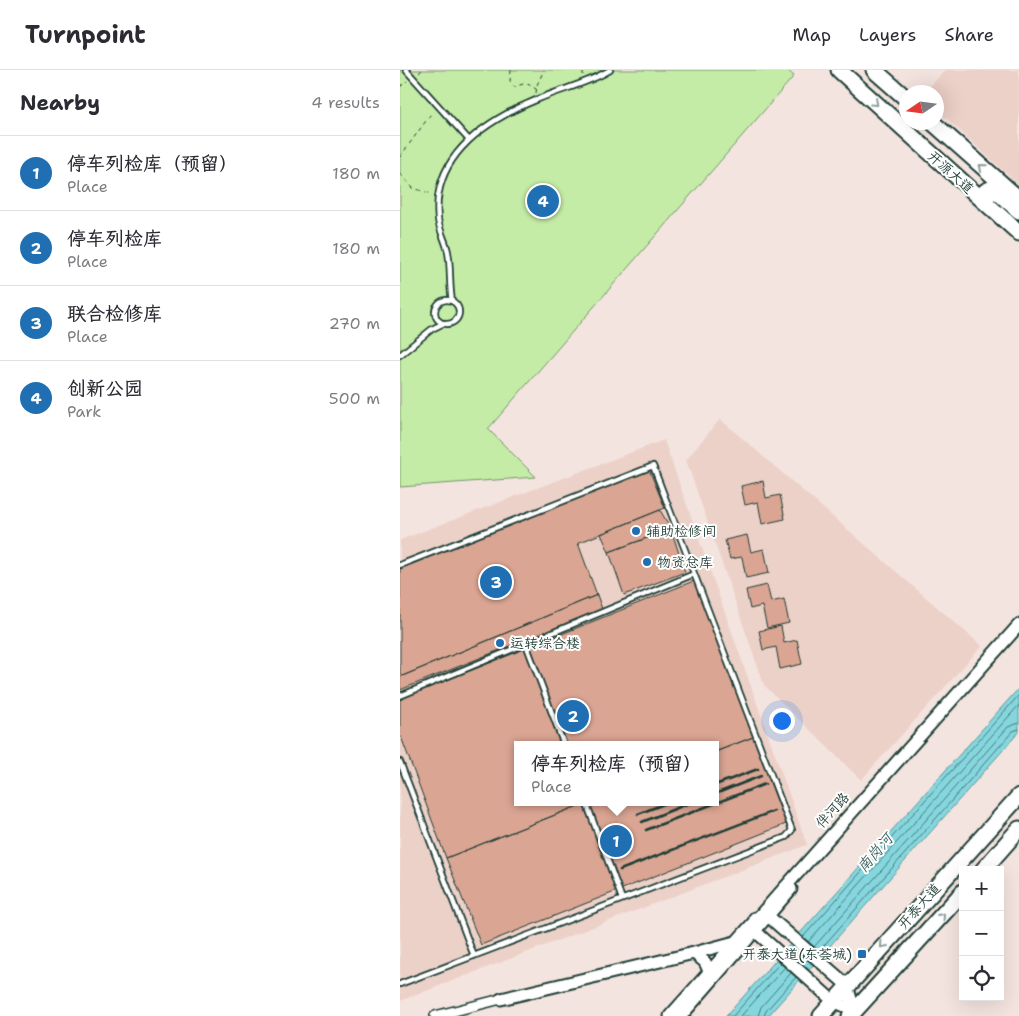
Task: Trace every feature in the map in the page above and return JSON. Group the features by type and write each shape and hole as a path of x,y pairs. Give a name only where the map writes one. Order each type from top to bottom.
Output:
{"main road":[{"name":"开源大道","path":"839,70 1019,234"},
{"path":"874,70 899,93"},
{"name":"开源大道","path":"941,130 1019,199"},
{"path":"986,204 986,191 993,188 1019,211"},
{"path":"998,819 1019,783"},
{"name":"开泰大道","path":"821,1016 1019,796"},
{"path":"987,866 1017,833"},
{"name":"开泰大道","path":"852,1013 959,896"}],"street":[{"name":"伴河路","path":"670,1016 1019,624"},
{"name":"伴河路","path":"680,1016 1019,636"},
{"path":"768,916 847,986 852,1013 833,1002 755,931 756,918 768,916"},
{"path":"435,1016 735,942"},
{"path":"694,952 705,962 709,971"}],"lane":[{"path":"406,70 469,140"},
{"path":"400,355 432,329 444,323 451,323 457,318 458,310 452,301 448,250 438,221 439,196 445,169 454,154 469,140 516,108 574,87 610,70"},
{"path":"444,323 437,319 436,308 440,302 452,301"},
{"path":"400,565 653,466 792,830 786,837 400,984"},
{"path":"400,696 694,574"},
{"path":"526,644 562,741"},
{"path":"400,762 474,956"},
{"path":"587,806 622,899"}],"path":[{"path":"511,70 510,81 514,87 526,83 536,89"},
{"path":"537,99 536,89 544,70"},
{"path":"400,157 437,104"},
{"path":"400,174 413,188 439,196"}],"shaded area":[{"path":"945,70 1019,70 1019,185 944,116 944,85 931,85"},
{"path":"720,419 982,646 861,780 764,685 686,460"},
{"path":"664,440 807,845 400,1001 400,540"}],"green space":[{"path":"400,70 787,70 794,76 488,429 536,477 400,487"}],"water":[{"name":"南岗河","path":"1019,688 1019,732 768,1016 726,1016"}],"building":[{"path":"648,467 665,508 578,543 597,595 400,677 400,569"},
{"path":"763,481 766,498 780,495 785,519 762,524 758,502 745,505 741,486"},
{"name":"辅助检修间","path":"660,510 671,529 609,552 601,534"},
{"name":"物资总库","path":"671,529 685,572 624,595 609,552"},
{"path":"747,535 751,552 764,549 769,573 746,578 742,557 730,559 725,540"},
{"path":"696,580 753,737 719,750 719,741 514,741 514,806 578,806 446,858 400,734 400,699"},
{"path":"767,585 771,602 784,599 789,623 767,628 762,606 750,609 746,590"},
{"name":"运转综合楼","path":"597,595 602,609 400,690 400,677"},
{"path":"781,626 784,643 797,640 802,664 780,669 776,647 763,650 759,631"},
{"path":"753,737 786,824 481,945 446,858 578,806 719,806 719,750"}],"railway":[{"path":"719,784 758,769"},
{"path":"719,792 761,776"},
{"path":"719,802 765,784"},
{"path":"638,814 659,806"},
{"path":"642,822 682,806"},
{"path":"646,830 708,806"},
{"path":"620,870 774,811"}],"place":[{"name":"创新公园","path":"543,201"},
{"name":"辅助检修间","path":"636,531"},
{"name":"物资总库","path":"647,562"},
{"name":"联合检修库","path":"496,582"},
{"name":"运转综合楼","path":"500,643"},
{"name":"停车列检库","path":"573,716"},
{"name":"停车列检库（预留）","path":"616,841"},
{"name":"开泰大道(东荟城)","path":"862,954"}]}
